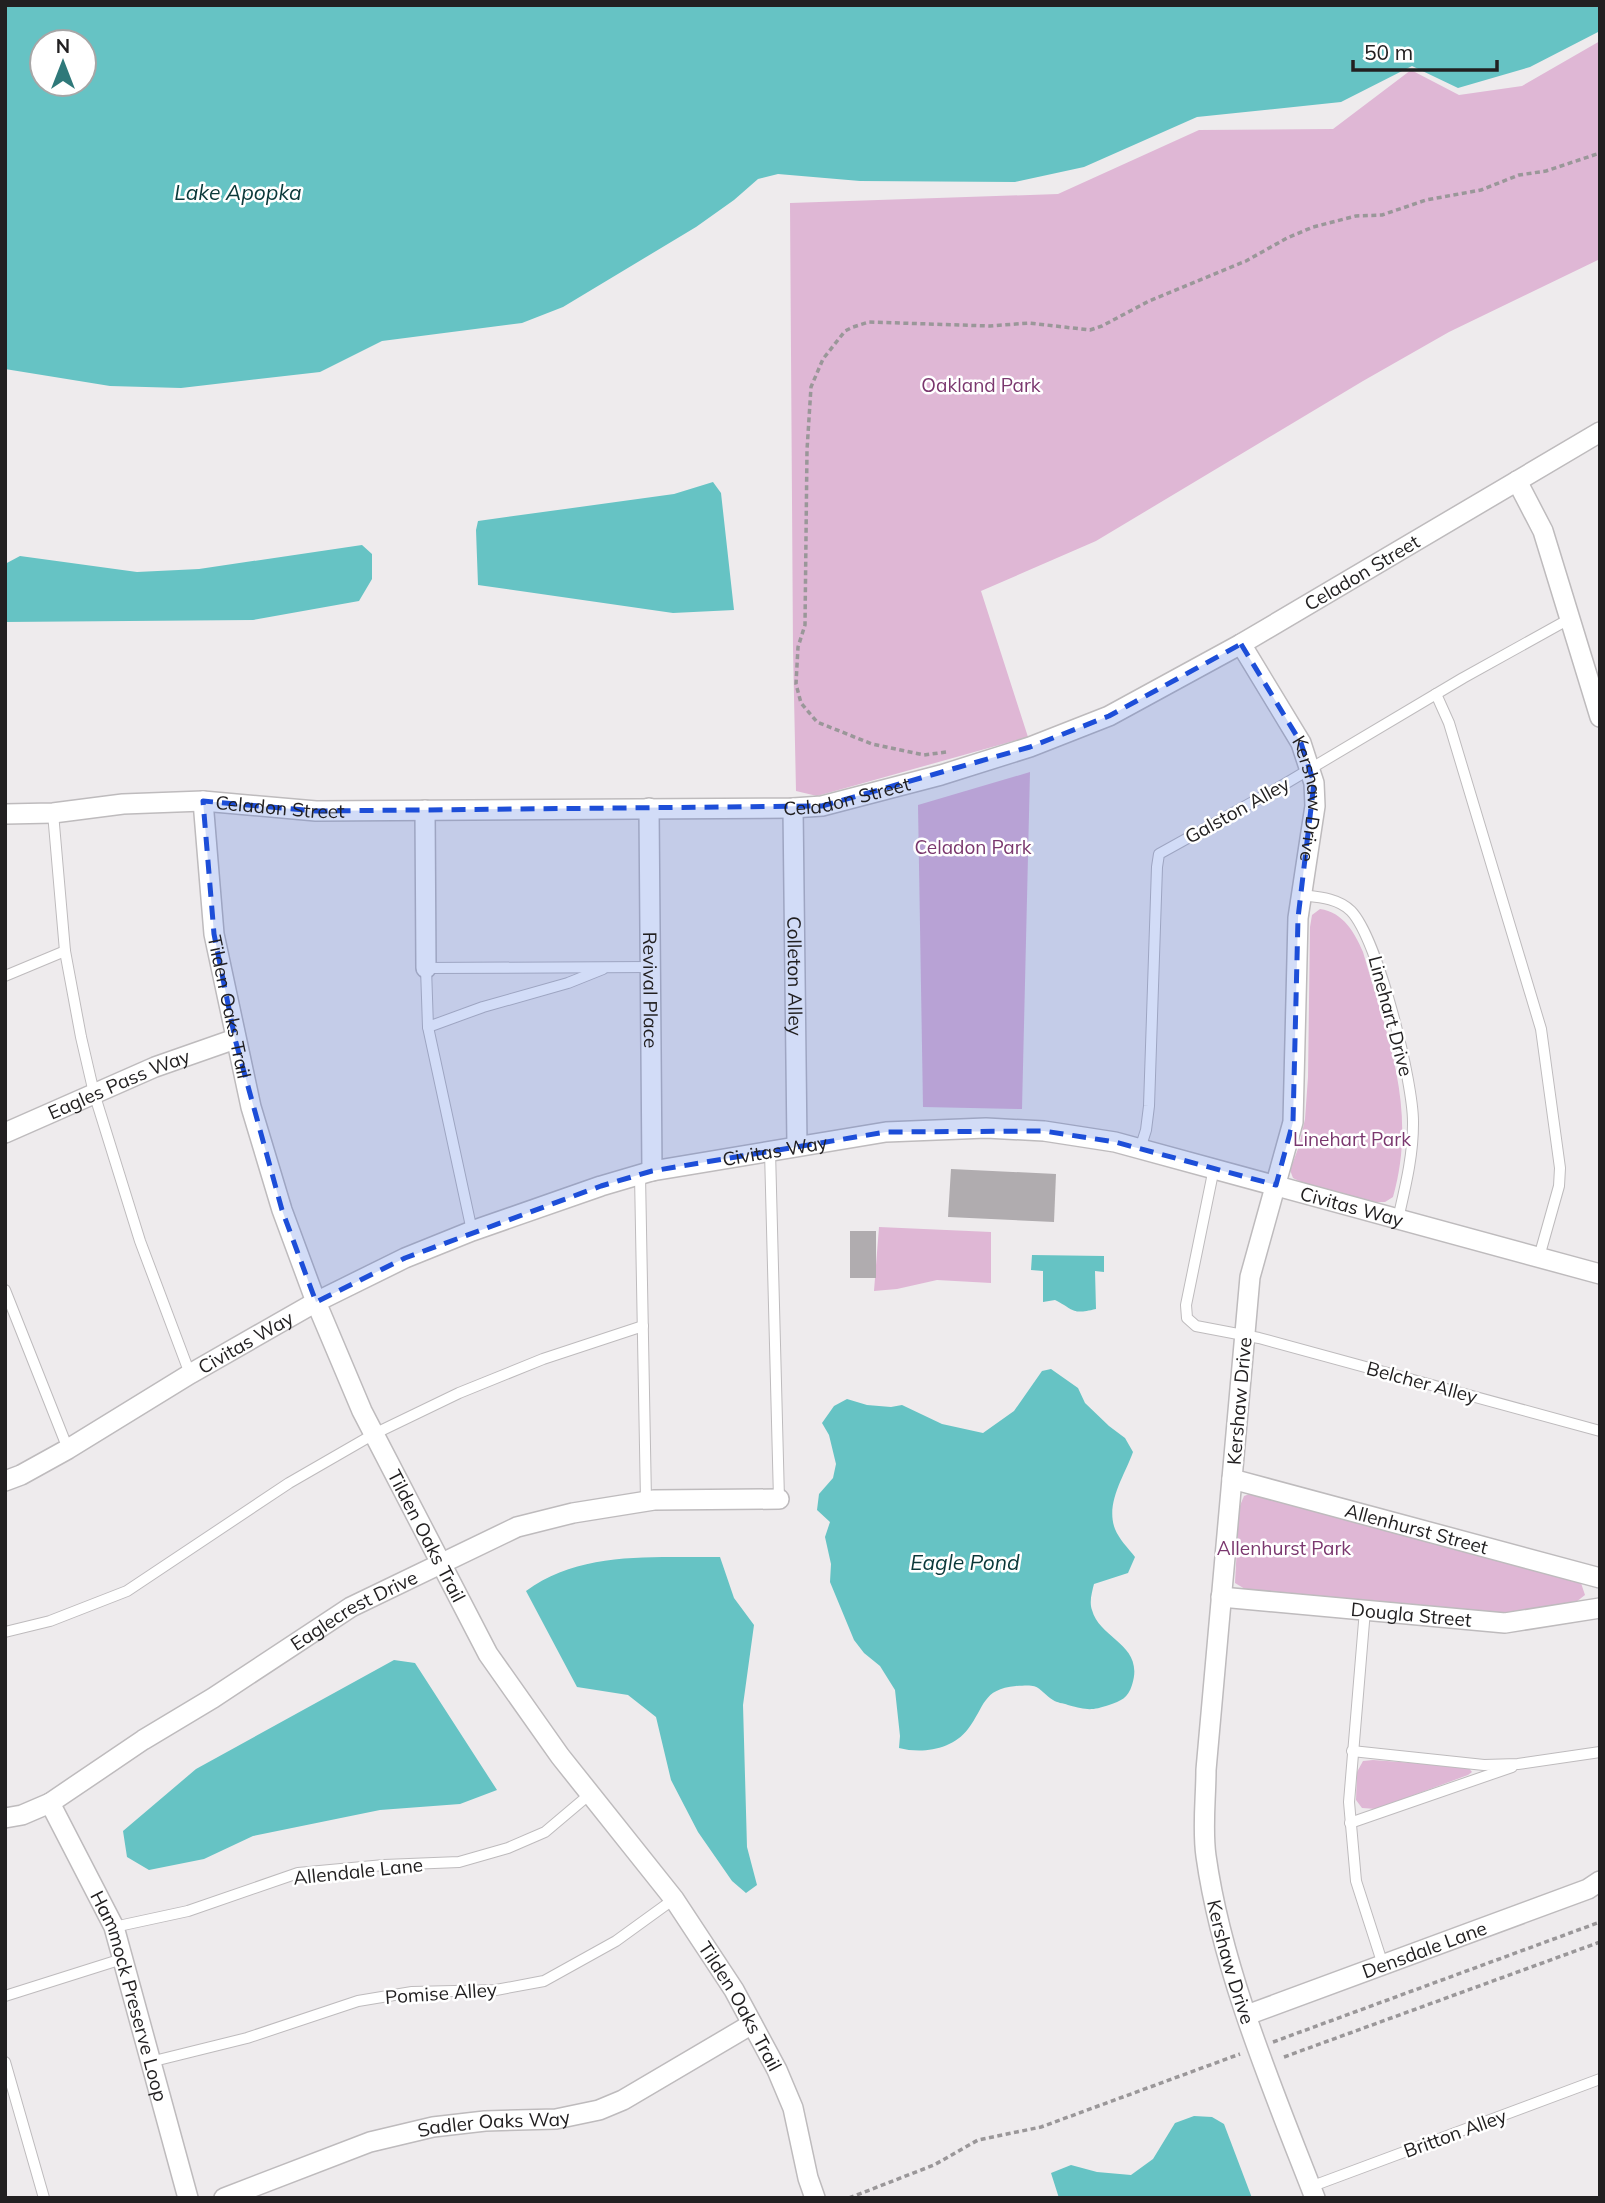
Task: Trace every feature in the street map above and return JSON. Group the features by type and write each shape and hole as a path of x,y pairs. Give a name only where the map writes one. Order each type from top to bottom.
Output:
{"street":[{"name":"Celadon Street","path":"5,814 53,813 123,804 203,801 316,811 822,806 1030,747 1109,716 1241,644 1600,432"},
{"path":"1517,481 1543,531 1600,717"},
{"name":"Kershaw Drive","path":"1241,644 1301,743 1310,769 1315,806 1298,918 1293,1122 1250,1277 1206,1770 1206,1852 1217,1916 1247,2015 1313,2192"},
{"name":"Tilden Oaks Trail","path":"203,801 214,934 235,1039 251,1107 282,1210 316,1302 374,1434 488,1654 560,1756 674,1899 734,1990 793,2108 815,2198"},
{"name":"Revival Place","path":"646,1173 650,967 649,808"},
{"name":"Colleton Alley","path":"793,808 797,1145"},
{"path":"425,810 426,968"},
{"name":"Eagles Pass Way","path":"5,1133 155,1067 235,1039"},
{"name":"Civitas Way","path":"5,1481 68,1449 190,1374 316,1302 405,1258 472,1231 646,1173 797,1145 886,1132 986,1128 1044,1131 1115,1142 1600,1274"},
{"name":"Allenhurst Street","path":"1232,1479 1600,1578"},
{"name":"Eaglecrest Drive","path":"5,1818 22,1815 50,1803 351,1607 517,1527 573,1513 646,1501 779,1500"},
{"name":"Dougla Street","path":"1222,1597 1505,1622 1600,1608"},
{"name":"Hammock Preserve Loop","path":"50,1803 114,1927 188,2198"},
{"name":"Densdale Lane","path":"1247,2015 1588,1889 1600,1881"},
{"name":"Sadler Oaks Way","path":"224,2198 370,2142 421,2130 485,2121 556,2119 599,2110 623,2100 752,2024"}],"lane":[{"name":"Galston Alley","path":"1140,1149 1149,1106 1159,854 1199,834 1571,618"},
{"path":"1436,694 1449,723 1541,1029 1560,1168 1559,1186 1539,1257"},
{"path":"53,813 65,951 94,1093 140,1241 190,1374"},
{"name":"Linehart Drive","path":"1301,895 1329,899 1350,911 1370,940 1409,1075 1412,1151 1398,1219"},
{"path":"5,976 65,951"},
{"path":"428,1027 483,1007 568,983 606,967"},
{"path":"472,1231 428,1027 426,968 650,967"},
{"path":"771,1150 779,1500"},
{"name":"Belcher Alley","path":"1214,1168 1185,1305 1187,1318 1196,1326 1245,1335 1600,1431"},
{"path":"646,1173 643,1326 646,1501"},
{"path":"5,1290 68,1449"},
{"path":"5,1632 50,1621 127,1591 289,1483 374,1434 483,1383 543,1359 643,1326"},
{"path":"1365,1610 1352,1751 1350,1823 1356,1881 1382,1965"},
{"path":"1352,1751 1483,1765 1518,1764 1600,1752"},
{"path":"1350,1823 1440,1794 1518,1764"},
{"name":"Allendale Lane","path":"114,1927 188,1911 299,1873 384,1865 459,1863 545,1832 590,1794"},
{"name":"Pomise Alley","path":"150,2062 247,2038 358,2001 412,1992 496,1990 544,1981 616,1941 674,1899"},
{"path":"5,1996 122,1959"},
{"path":"5,2062 44,2198"},
{"name":"Britton Alley","path":"1313,2192 1600,2079"}],"path":[{"path":"950,752 924,755 872,744 817,722 800,703 796,684 798,647 805,625 806,462 811,387 820,366 845,331 869,322 990,326 1029,323 1090,330 1149,301 1246,261 1313,227 1356,216 1382,215 1426,200 1481,190 1519,175 1546,171 1600,153"},
{"path":"849,2198 934,2165 978,2140 1041,2127 1600,1922"},
{"path":"1284,2057 1600,1941"}],"highlighted area":[{"path":"1241,644 1301,743 1314,783 1298,918 1293,1122 1276,1185 1115,1142 1044,1131 886,1132 652,1171 601,1186 405,1258 316,1302 282,1210 235,1039 214,934 203,801 316,811 822,806 1030,747 1109,716"}],"green space":[{"name":"Oakland Park","path":"1600,41 1600,259 1449,332 1096,541 981,591 1028,737 817,796 796,791 790,203 1058,194 1199,130 1333,129 1411,70 1459,95 1522,86"},
{"name":"Celadon Park","path":"1030,772 1022,1109 923,1107 918,805"},
{"name":"Linehart Park","path":"1320,909 1342,919 1360,945 1390,1043 1401,1103 1402,1133 1400,1165 1393,1197 1385,1202 1303,1183 1293,1178 1290,1170 1305,1119 1310,927 1312,915"},
{"path":"879,1227 991,1232 991,1283 937,1280 874,1291"},
{"name":"Allenhurst Park","path":"1252,1493 1581,1583 1585,1595 1576,1602 1506,1613 1245,1589 1235,1583 1239,1508 1244,1496"},
{"path":"1363,1761 1468,1767 1472,1772 1376,1809 1362,1808 1356,1800 1357,1772"}],"water":[{"name":"Lake Apopka","path":"5,5 1600,5 1600,31 1530,67 1458,88 1412,66 1341,102 1197,117 1084,167 1015,182 860,181 778,174 758,179 696,227 563,307 522,323 382,341 320,372 181,388 110,386 5,369"},
{"path":"713,482 721,493 734,610 673,613 478,585 478,521 674,494"},
{"path":"362,545 372,554 372,579 359,601 253,620 5,622 5,564 20,556 137,572 199,569"},
{"path":"1032,1255 1104,1256 1104,1272 1095,1271 1096,1309 1082,1312 1070,1309 1055,1300 1043,1302 1043,1271 1031,1270"},
{"name":"Eagle Pond","path":"1051,1369 1078,1388 1085,1403 1125,1438 1133,1452 1117,1489 1112,1509 1115,1529 1135,1557 1128,1573 1094,1584 1091,1600 1092,1610 1103,1629 1120,1643 1132,1660 1132,1685 1126,1696 1117,1702 1089,1709 1056,1702 1034,1686 1005,1688 990,1695 968,1729 954,1742 927,1750 899,1748 895,1690 880,1666 864,1653 854,1640 830,1582 831,1564 825,1537 830,1522 817,1510 819,1494 833,1478 836,1464 829,1435 822,1423 834,1406 847,1399 867,1405 902,1405 942,1424 983,1433 1014,1411 1042,1371"},
{"path":"644,1557 720,1557 734,1598 754,1625 743,1705 747,1847 757,1885 746,1893 732,1881 698,1832 671,1780 656,1717 628,1695 577,1687 526,1591 548,1578 595,1562"},
{"path":"394,1660 415,1663 497,1790 460,1804 380,1810 253,1836 204,1859 149,1870 127,1857 123,1831 196,1769"},
{"path":"1194,2116 1212,2117 1224,2124 1252,2198 1059,2198 1051,2173 1071,2165 1097,2172 1131,2175 1153,2159 1175,2123"}],"building":[{"path":"951,1169 1056,1174 1054,1222 948,1217"},
{"path":"850,1231 876,1231 876,1278 850,1278"}]}
